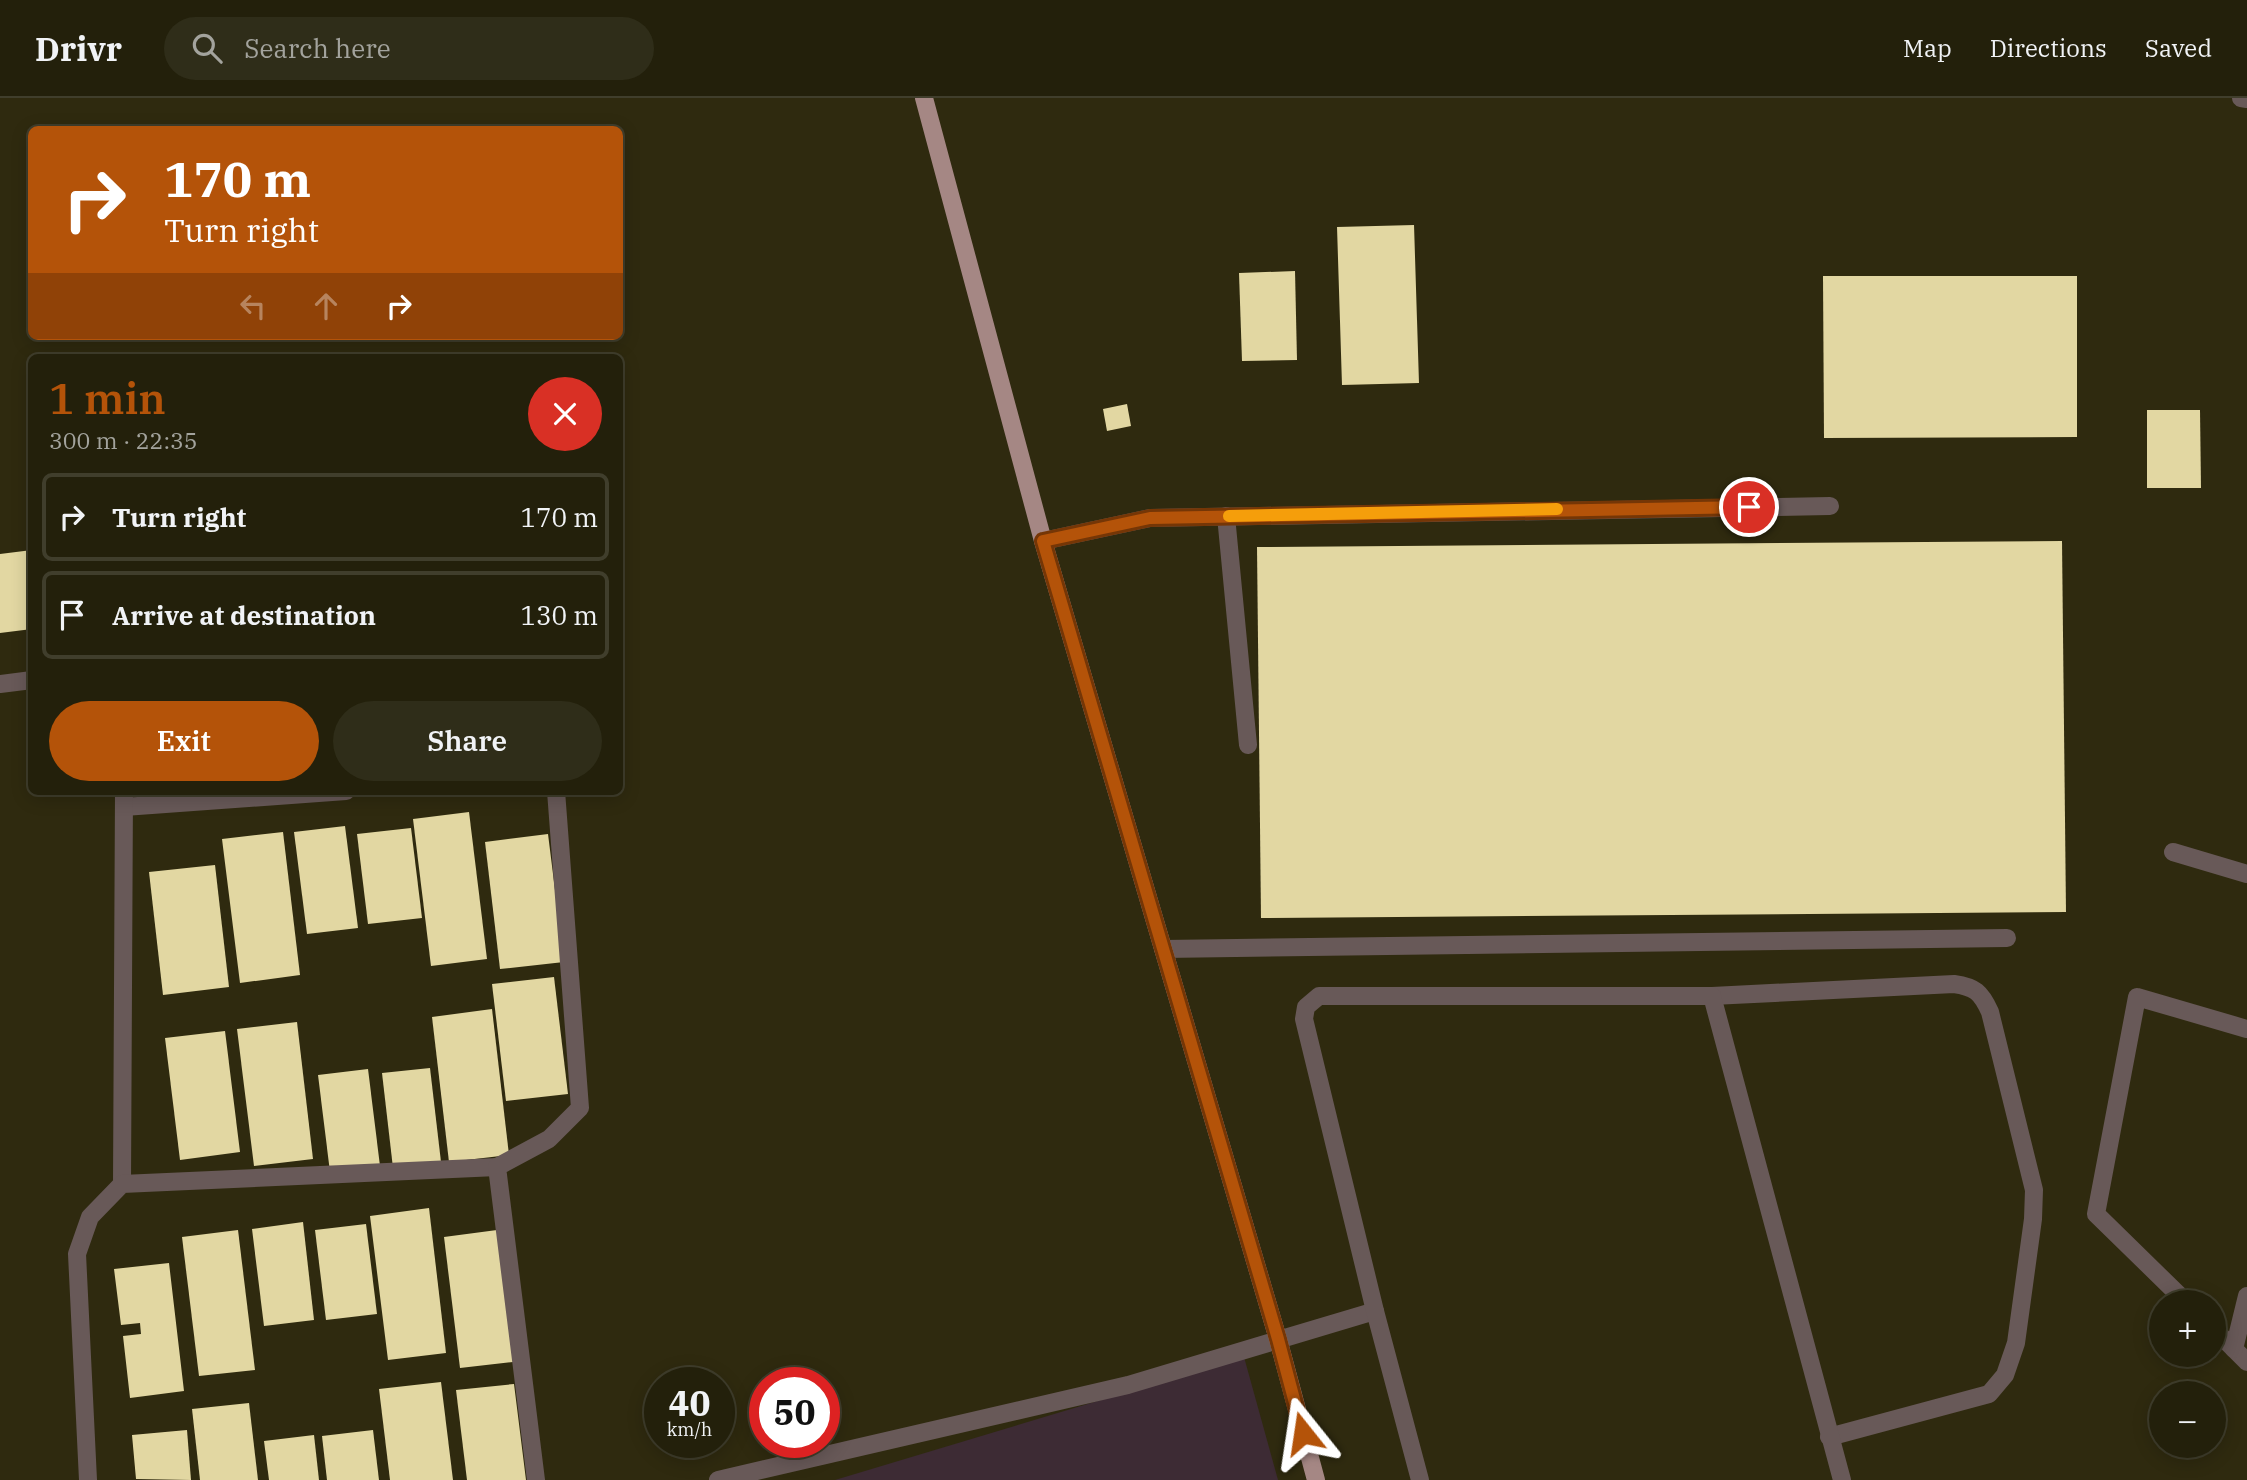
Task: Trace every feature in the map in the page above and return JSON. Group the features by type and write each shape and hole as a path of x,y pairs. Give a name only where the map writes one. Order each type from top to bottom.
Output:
{"main road":[{"path":"924,98 1043,541 1278,1339 1316,1480"}],"street":[{"path":"2241,98 2247,99"},
{"path":"1043,541 1150,518 1830,506"},
{"path":"1226,516 1248,745"},
{"path":"0,684 28,680"},
{"path":"122,1184 124,799 235,795"},
{"path":"88,1480 77,1254 90,1217 122,1184 497,1167 549,1139 580,1108 556,795"},
{"path":"2173,852 2247,874"},
{"path":"1163,949 2007,938"},
{"path":"1420,1480 1375,1311 1304,1019 1306,1007 1319,996 1712,996 1954,984 1971,986 1984,999 1990,1012 2034,1190 2033,1219 2015,1343 2005,1375 1989,1394 1981,1397 1829,1437"},
{"path":"1712,996 1842,1480"},
{"path":"2174,1290 2096,1214 2137,997 2247,1029"},
{"path":"497,1167 536,1480"},
{"path":"2234,1349 2247,1296"},
{"path":"718,1480 1128,1385 1375,1311"},
{"path":"2226,1341 2247,1362"}],"shaded area":[{"path":"1244,1357 1278,1480 835,1480"}],"building":[{"path":"1414,225 1419,383 1342,385 1337,227"},
{"path":"1295,271 1297,360 1242,361 1239,273"},
{"path":"1823,276 2077,276 2077,437 1824,438"},
{"path":"1127,404 1131,426 1107,431 1103,409"},
{"path":"2147,410 2200,410 2201,488 2147,488"},
{"path":"2062,541 2066,912 1261,918 1257,547"},
{"path":"28,550 28,630 0,633 0,554"},
{"path":"469,812 487,959 431,966 413,819"},
{"path":"345,826 358,928 307,934 294,832"},
{"path":"411,828 422,918 368,924 357,834"},
{"path":"283,832 300,975 240,983 222,839"},
{"path":"548,834 564,962 500,969 485,842"},
{"path":"215,865 229,987 163,995 149,872"},
{"path":"554,977 568,1094 506,1101 492,984"},
{"path":"492,1009 509,1155 449,1162 432,1017"},
{"path":"297,1022 313,1159 254,1166 237,1029"},
{"path":"225,1031 240,1152 180,1160 165,1038"},
{"path":"430,1068 441,1162 393,1168 382,1073"},
{"path":"368,1069 380,1166 330,1172 318,1075"},
{"path":"429,1208 446,1353 388,1360 370,1216"},
{"path":"303,1222 314,1320 264,1326 252,1229"},
{"path":"366,1224 377,1314 326,1320 315,1230"},
{"path":"238,1230 255,1370 199,1376 182,1237"},
{"path":"497,1230 513,1362 460,1368 444,1237"},
{"path":"169,1263 184,1391 130,1398 123,1336 141,1334 140,1323 121,1325 114,1269"},
{"path":"441,1382 453,1480 390,1480 379,1389"},
{"path":"514,1384 526,1480 467,1480 456,1390"},
{"path":"249,1403 258,1480 200,1480 192,1409"},
{"path":"187,1430 191,1480 136,1479 132,1435"},
{"path":"373,1430 379,1480 327,1480 322,1436"},
{"path":"314,1435 319,1480 269,1480 264,1441"}],"slow traffic":[{"path":"1229,516 1557,509"}],"route":[{"path":"1303,1433 1278,1339 1043,541 1150,518 1749,507"}]}
